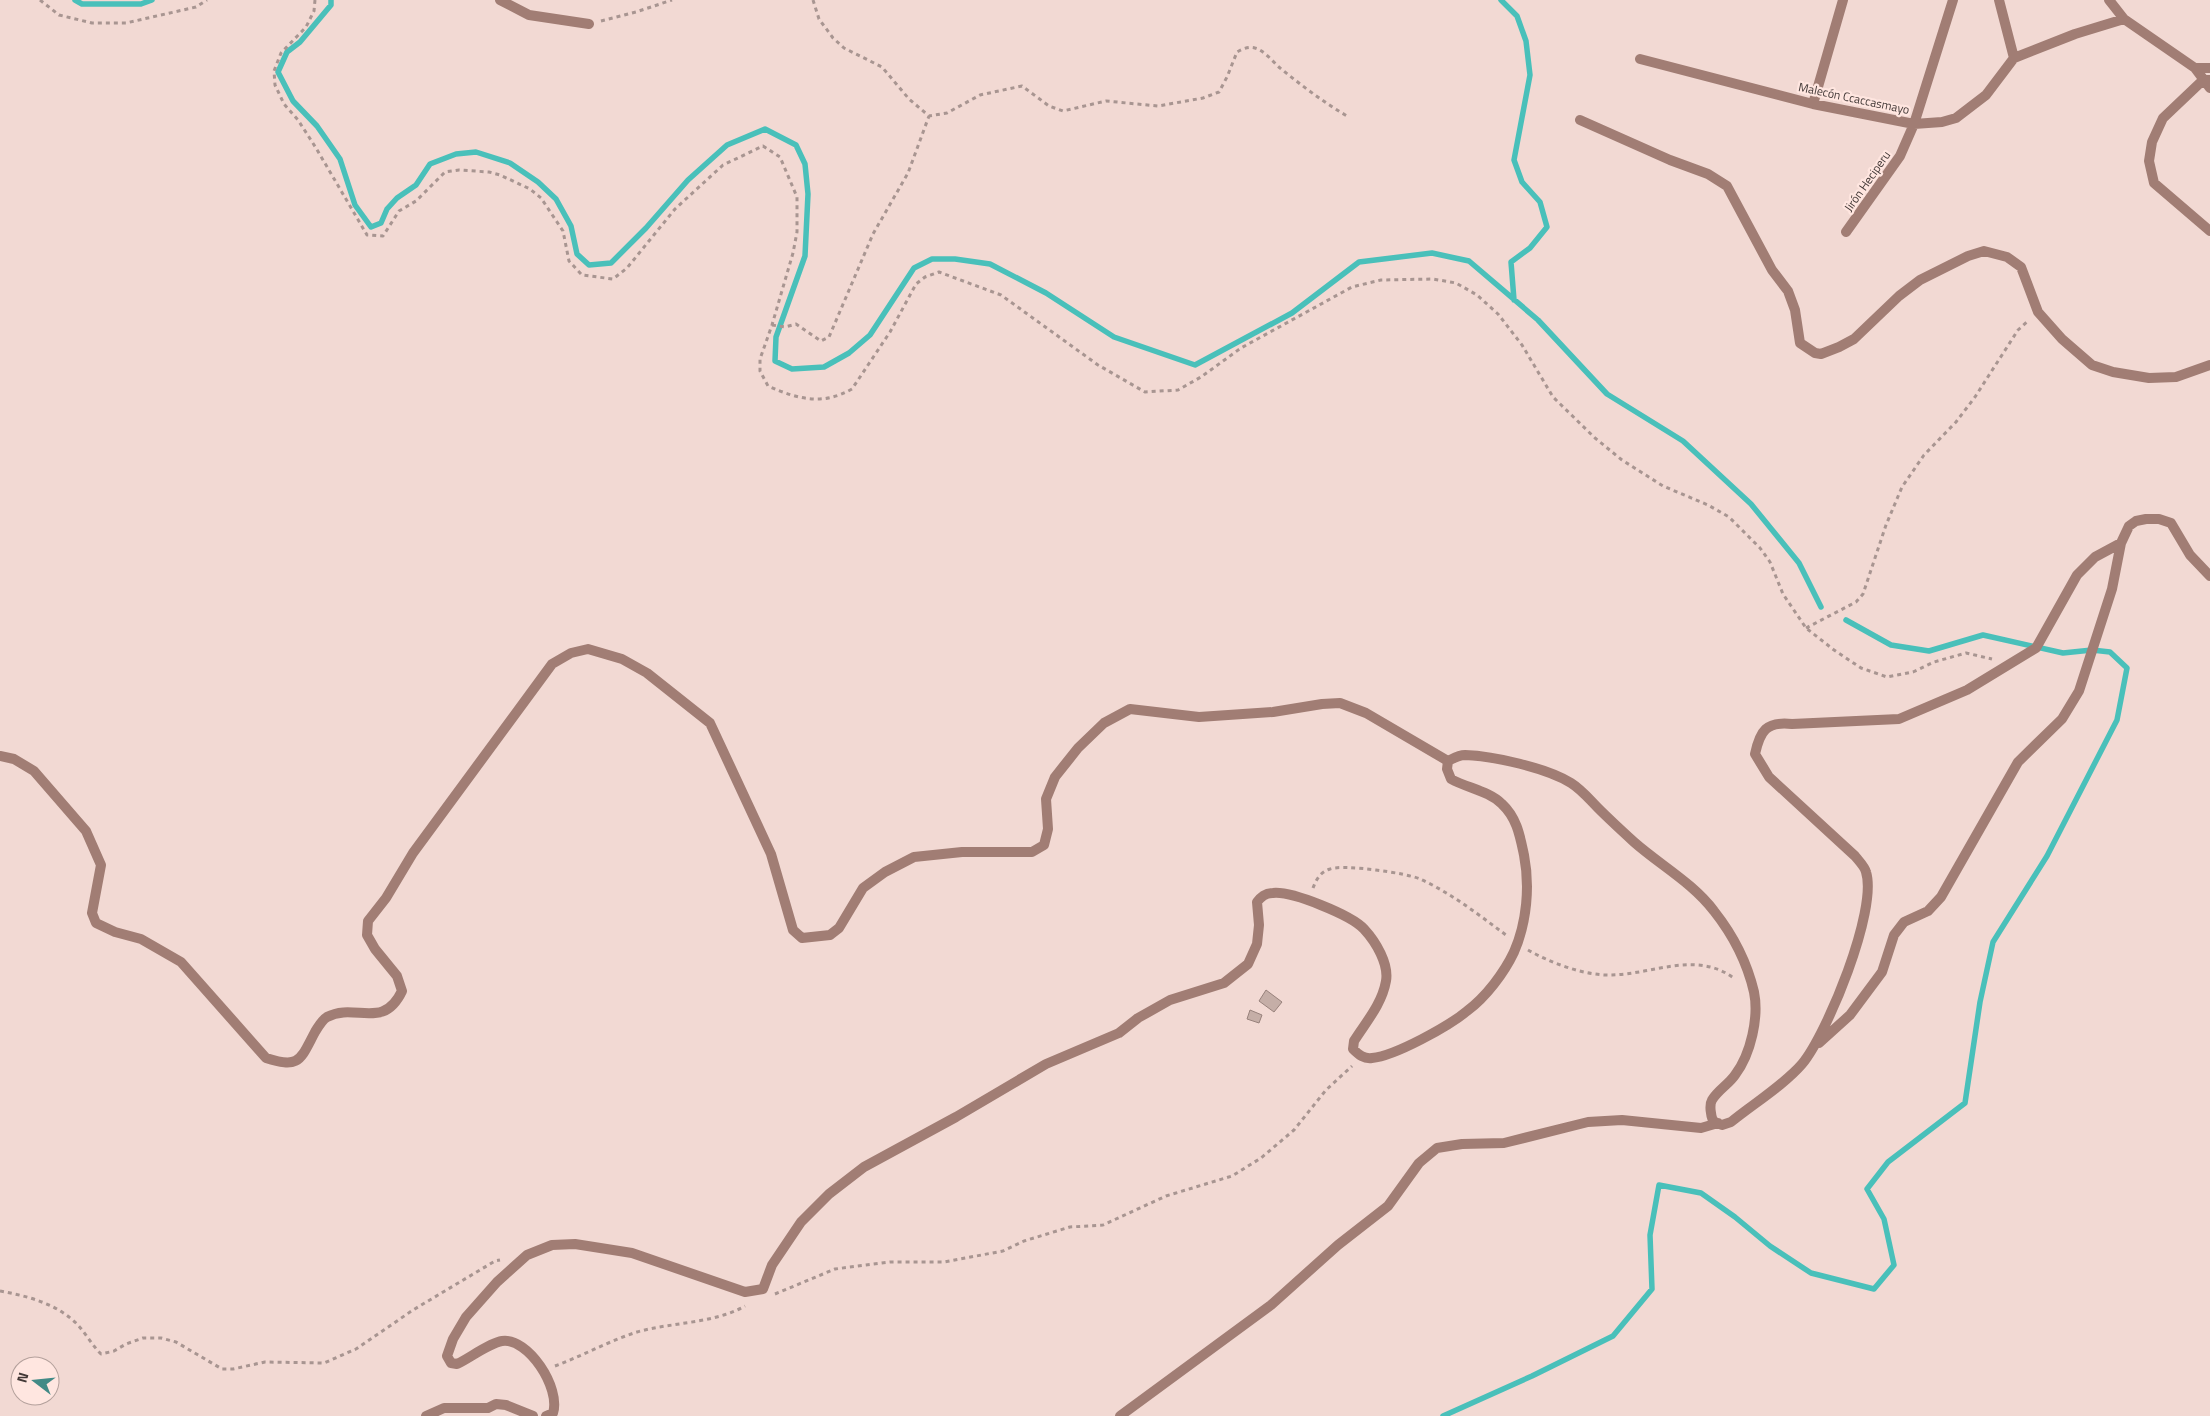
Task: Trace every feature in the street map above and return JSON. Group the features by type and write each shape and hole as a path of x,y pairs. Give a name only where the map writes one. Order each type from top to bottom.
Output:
{"street":[{"path":"500,0 529,15 589,24"},
{"path":"1813,104 1843,0"},
{"name":"Jirón Heciperu","path":"1846,232 1900,156 1914,124 1953,0"},
{"path":"1999,0 2014,58 2075,34 2124,19"},
{"path":"2109,0 2124,19 2195,68 2208,83 2163,118 2152,142 2149,161 2154,183 2210,231"},
{"name":"Malecón Ccaccasmayo","path":"1640,59 1813,104 1914,124 1942,122 1956,118 1986,95 2014,58"},
{"path":"2195,68 2210,68"},
{"path":"1580,120 1670,160 1708,174 1727,186 1772,270 1788,291 1796,310 1800,343 1815,353 1821,354 1830,351 1854,339 1899,296 1920,280 1968,256 1984,251 2007,257 2021,267 2038,312 2062,338 2092,365 2113,372 2149,378 2176,377 2210,364"},
{"path":"1813,1049 1850,1015 1882,972 1894,935 1904,922 1928,911 1941,897 2018,762 2062,719 2079,691 2112,589 2121,543 2129,526 2136,521 2159,519 2171,523 2190,555 2210,576"},
{"path":"1448,761 1456,756 1465,755 1510,762 1557,775 1584,792 1635,843 1686,883 1713,909 1737,945 1754,993 1755,1008 1752,1035 1740,1067 1711,1101 1713,1121 1722,1125 1731,1122 1801,1065 1813,1049 1827,1024 1858,942 1865,913 1866,872 1855,856 1769,777 1754,754 1758,740 1764,730 1778,722 1792,724 1899,719 1967,690 2036,648 2077,575 2095,557 2121,543"},
{"path":"0,756 14,759 34,771 86,831 101,865 92,914 96,923 115,932 141,939 181,962 266,1058 281,1063 301,1059 325,1018 336,1014 380,1013 396,1004 402,991 397,976 375,950 367,935 368,921 386,898 413,854 552,664 571,653 588,649 622,659 647,673 710,723 771,854 793,930 802,938 830,935 839,928 862,888 885,872 914,857 962,852 1032,852 1044,845 1048,829 1046,799 1055,777 1078,748 1104,722 1130,709 1199,717 1273,712 1340,703 1366,713 1448,761"},
{"path":"546,1416 553,1413 556,1404 553,1391 544,1369 519,1346 504,1340 457,1364 451,1363 447,1356 453,1338 466,1317 497,1282 527,1255 552,1245 575,1244 632,1253 745,1292 767,1292 772,1264 801,1222 829,1194 864,1167 956,1117 1046,1064 1119,1033 1138,1018 1170,1000 1224,982 1248,964 1257,944 1259,925 1257,902 1262,896 1273,893 1308,900 1343,915 1364,929 1377,948 1386,966 1386,980 1380,1001 1354,1041 1354,1049 1361,1057 1372,1059 1407,1047 1468,1011 1499,978 1514,952 1525,919 1526,867 1514,817 1501,802 1451,779 1447,769 1448,761"},
{"path":"1120,1416 1271,1304 1338,1245 1388,1206 1419,1163 1437,1148 1462,1144 1504,1143 1588,1122 1622,1120 1701,1128 1718,1123"},
{"path":"426,1416 444,1408 488,1408 496,1404 506,1405 533,1416"}],"path":[{"path":"40,0 59,15 92,22 126,23 196,7 207,0"},
{"path":"315,0 314,11 306,27 281,53 274,71 275,85 284,104 298,120 316,148 367,235 383,236 399,210 416,201 445,172 459,170 490,172 513,180 530,189 541,198 563,231 569,261 582,275 613,279 627,268 675,210 724,165 763,146 780,157 797,197 797,232 793,253 760,359 760,371 768,386 806,400 818,400 852,388 864,373 890,332 916,284 925,277 939,272 1001,295 1098,364 1145,392 1178,390 1201,377 1241,348 1352,288 1381,280 1433,279 1456,283 1477,295 1498,314 1522,345 1553,397 1595,438 1622,460 1663,486 1708,505 1729,517 1760,548 1770,562 1783,594 1806,628 1861,668 1887,677 1913,672 1934,662 1966,653 2012,664"},
{"path":"589,24 636,12 672,0"},
{"path":"812,0 819,19 833,38 851,52 882,67 910,99 929,116"},
{"path":"929,116 947,113 980,95 1022,86 1048,106 1063,112 1106,101 1158,106 1203,98 1219,92 1236,52 1254,47 1263,52 1318,97 1347,116"},
{"path":"772,325 785,327 796,324 821,341 829,337 873,234 908,173 929,116"},
{"path":"1806,628 1856,602 1863,594 1886,525 1902,488 1924,455 1956,422 2006,352 2018,330 2038,312"},
{"path":"544,1369 637,1332 729,1315 767,1292 835,1269 890,1262 944,1262 1003,1251 1024,1241 1070,1227 1103,1225 1166,1196 1232,1176 1261,1158 1294,1130 1326,1090 1348,1072 1361,1057"},
{"path":"0,1291 38,1300 55,1308 75,1323 101,1354 114,1351 143,1338 161,1338 176,1342 222,1369 233,1369 265,1362 324,1363 356,1349 413,1310 495,1261 503,1260"}],"building":[{"path":"1266,990 1282,1002 1274,1012 1259,1001"},
{"path":"1250,1010 1262,1015 1259,1023 1247,1019"}],"waterway":[{"path":"75,0 82,4 141,4 152,0"},
{"path":"331,0 331,5 300,42 287,52 278,72 293,101 317,126 340,159 355,205 371,227 381,223 387,209 397,198 416,185 430,164 456,154 476,152 510,163 538,182 556,199 571,226 577,254 589,265 611,263 646,228 688,180 727,145 765,129 796,145 805,164 808,194 805,256 776,337 775,361 792,369 824,367 849,353 870,335 914,268 932,259 955,259 990,264 1046,293 1114,337 1195,365 1292,313 1359,262 1432,253 1469,261 1538,320 1607,394 1683,441 1751,504 1799,563 1821,607"},
{"path":"1501,0 1517,16 1526,41 1530,75 1514,160 1522,182 1540,202 1547,227 1530,248 1511,262 1514,300"},
{"path":"1443,1416 1532,1376 1613,1336 1652,1289 1650,1235 1659,1185 1701,1193 1735,1217 1770,1246 1811,1273 1874,1289 1894,1265 1884,1219 1867,1189 1888,1162 1965,1103 1980,1002 1993,942 2047,856 2117,720 2127,668 2110,652 2092,650 2063,653 1983,635 1929,651 1891,645 1846,620"}]}
